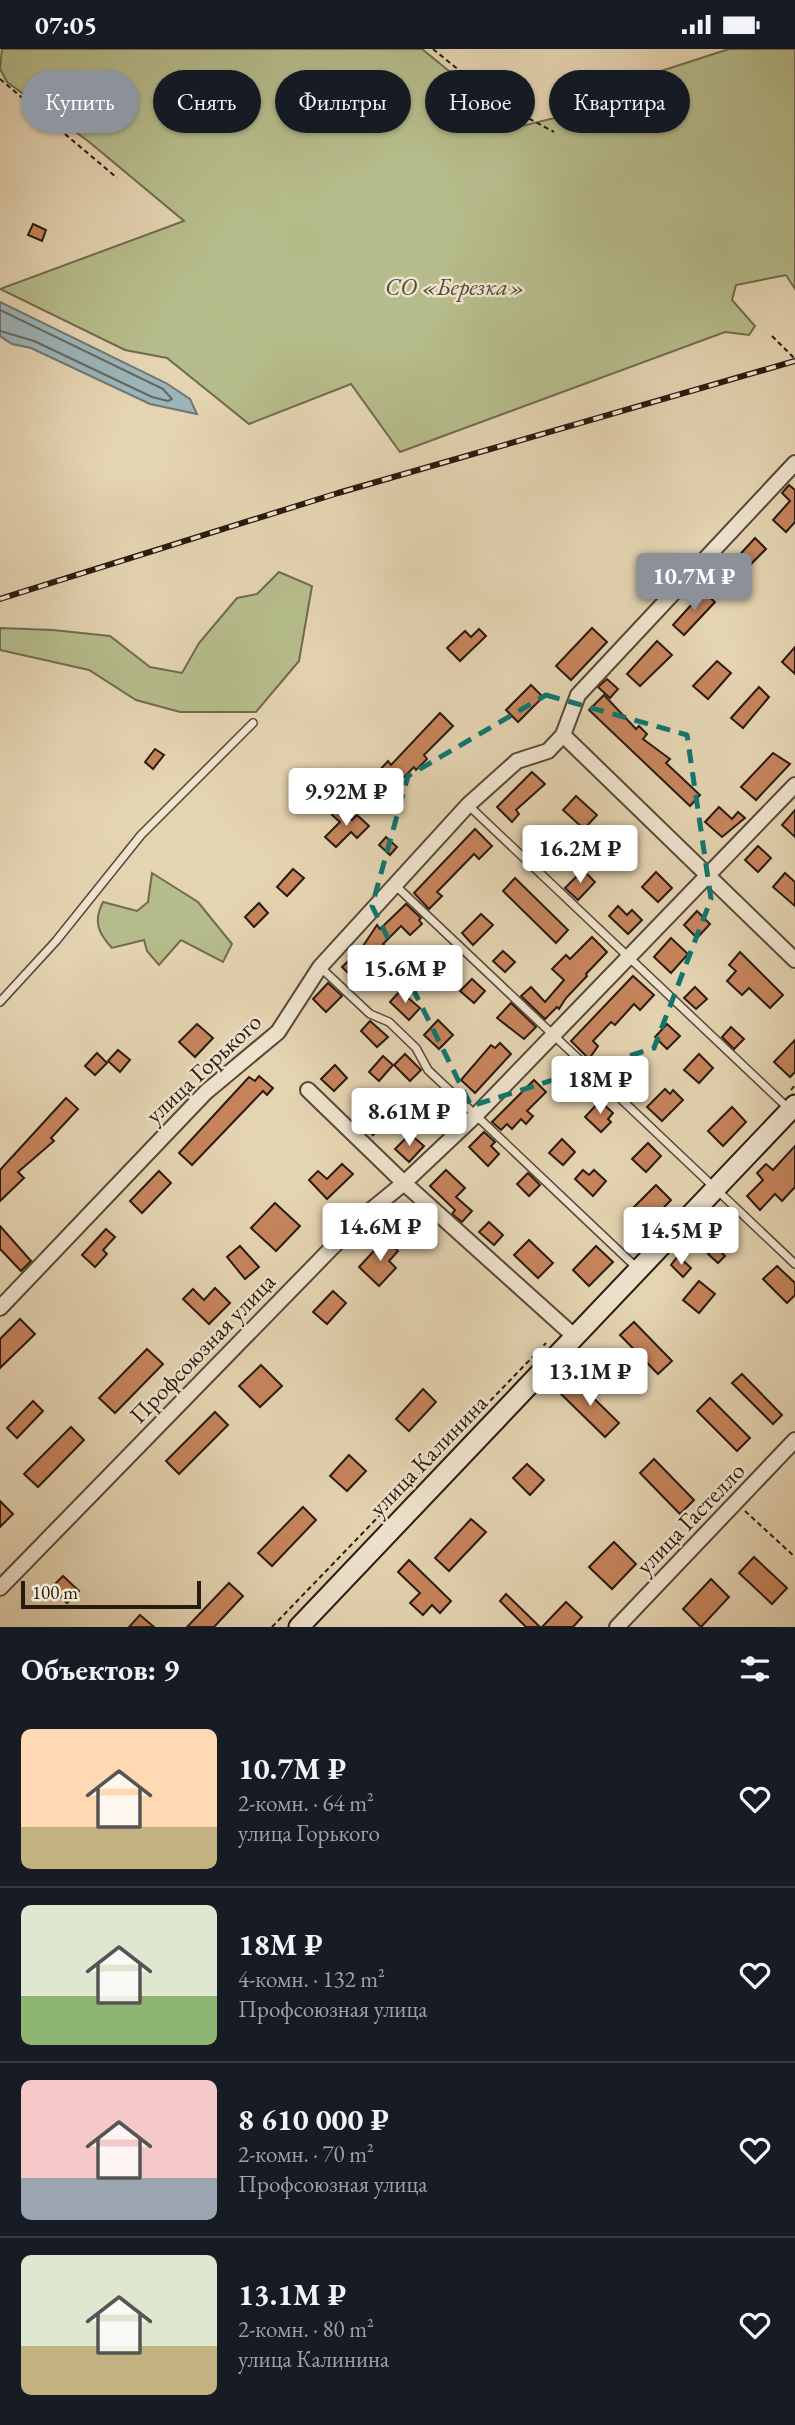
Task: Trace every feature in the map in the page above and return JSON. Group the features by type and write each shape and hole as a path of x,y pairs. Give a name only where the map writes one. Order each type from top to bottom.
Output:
{"main road":[{"name":"улица Калинина","path":"299,1627 568,1331 639,1269 790,1107"}],"street":[{"path":"795,463 578,695 563,735 795,960"},
{"name":"улица Горького","path":"0,1308 206,1092 278,1032 320,967 396,886 419,855 468,805 517,761 548,751 563,735"},
{"name":"Профсоюзная улица","path":"0,1588 359,1220 404,1183 476,1115 795,785"},
{"path":"308,1090 404,1183 568,1331"},
{"name":"улица Гастелло","path":"617,1627 736,1503 792,1450"}],"lane":[{"path":"0,1002 56,941 141,835 253,723"},
{"path":"468,805 790,1107"},
{"path":"396,886 795,1264"},
{"path":"320,967 370,1014 389,1022 416,1048 428,1070 639,1269"}],"path":[{"path":"433,49 498,102 549,129"},
{"path":"0,79 117,179"},
{"path":"772,336 795,359"},
{"path":"790,1107 795,1085"},
{"path":"272,1627 568,1331"},
{"path":"736,1503 795,1557"}],"highlighted area":[{"path":"546,695 687,735 711,899 654,1048 471,1106 372,906 408,776"}],"green space":[{"name":"СО «Березка»","path":"2,49 422,49 448,70 425,70 425,133 535,133 535,123 549,119 549,133 690,133 690,70 664,70 729,49 795,49 795,289 786,275 736,285 732,300 755,326 749,335 725,332 400,452 351,384 249,424 167,358 125,350 0,289 184,221 77,133 139,133 139,70 21,70 21,92 7,82 0,69"},
{"path":"279,572 312,586 299,661 256,712 180,712 136,700 89,670 0,650 0,628 110,636 150,667 182,673 199,643 237,598 257,594"},
{"path":"152,873 198,902 232,944 223,962 181,940 159,965 147,951 144,940 112,948 107,942 98,927 98,915 103,902 137,911 148,902"}],"water":[{"path":"0,302 166,383 190,399 197,414 150,404 31,348 12,344 0,336"}],"building":[{"path":"33,224 46,230 42,241 28,235"},
{"path":"789,485 795,490 795,522 786,532 773,520 790,501 782,493"},
{"path":"755,538 766,549 733,582 723,573"},
{"path":"703,592 715,602 684,635 673,625"},
{"path":"592,628 607,642 571,680 556,666"},
{"path":"479,629 486,636 460,661 447,648 465,631 471,637"},
{"path":"657,641 672,655 640,686 627,674"},
{"path":"795,647 795,674 782,662"},
{"path":"717,661 731,673 708,699 693,686"},
{"path":"607,679 618,689 610,698 598,687"},
{"path":"531,685 543,697 518,722 506,710"},
{"path":"759,687 769,697 743,728 731,718"},
{"path":"604,695 636,729 639,726 647,734 643,739 670,759 666,763 700,795 690,806 589,710"},
{"path":"440,713 453,726 424,755 427,759 416,770 414,767 386,795 375,785 383,777 378,772 388,761 391,765"},
{"path":"155,749 164,755 153,769 145,762"},
{"path":"773,753 790,764 756,800 741,787"},
{"path":"532,772 545,784 516,810 519,814 512,822 497,807"},
{"path":"576,796 597,815 584,829 563,810"},
{"path":"719,807 732,819 738,812 745,818 722,837 705,822"},
{"path":"339,808 352,820 357,815 369,826 357,838 351,832 336,847 325,837 340,822 332,815"},
{"path":"795,810 795,837 782,825"},
{"path":"475,829 492,846 479,859 474,854 437,892 442,896 429,909 414,893"},
{"path":"613,832 627,846 618,855 604,842"},
{"path":"551,835 560,844 552,852 556,856 544,869 531,855"},
{"path":"386,837 397,847 390,855 379,845"},
{"path":"758,846 771,858 758,872 745,860"},
{"path":"293,869 304,878 287,896 277,887"},
{"path":"583,870 595,882 578,900 565,888"},
{"path":"656,872 672,888 658,902 642,887"},
{"path":"785,873 795,882 795,906 773,887"},
{"path":"515,878 568,930 556,943 503,891"},
{"path":"259,903 268,913 254,927 245,917"},
{"path":"406,904 421,918 419,920 422,924 410,935 401,926 383,944 390,951 356,981 342,967 361,949 377,925 380,929"},
{"path":"618,906 627,915 632,910 642,920 628,934 609,916"},
{"path":"697,911 710,924 697,938 684,925"},
{"path":"481,914 493,925 473,945 462,933"},
{"path":"592,937 607,952 559,1009 557,1007 545,1019 521,996 531,987 545,1002 564,980 552,969 566,955 570,959"},
{"path":"671,938 688,954 671,973 654,957"},
{"path":"503,951 515,962 505,972 493,961"},
{"path":"740,952 783,995 770,1008 749,988 742,995 727,981 736,971 729,965"},
{"path":"445,953 456,963 446,974 435,964"},
{"path":"633,976 654,995 640,1010 634,1004 615,1025 611,1022 593,1041 598,1046 589,1059 571,1041"},
{"path":"472,979 485,991 474,1003 460,991"},
{"path":"328,983 342,996 326,1012 313,999"},
{"path":"695,987 707,999 696,1009 684,998"},
{"path":"400,991 420,1008 409,1020 390,1002"},
{"path":"511,1003 536,1027 524,1039 497,1018"},
{"path":"438,1020 453,1035 439,1049 424,1035"},
{"path":"370,1021 388,1037 377,1047 361,1031"},
{"path":"197,1024 213,1038 195,1057 179,1042"},
{"path":"667,1024 680,1036 667,1049 655,1037"},
{"path":"731,1027 744,1039 734,1049 722,1037"},
{"path":"795,1040 795,1072 790,1077 774,1062"},
{"path":"500,1043 511,1054 475,1093 461,1080 491,1045 495,1048"},
{"path":"118,1050 130,1060 120,1072 108,1061"},
{"path":"97,1053 107,1063 95,1075 85,1066"},
{"path":"405,1054 421,1070 410,1081 394,1065"},
{"path":"699,1054 713,1068 699,1083 684,1070"},
{"path":"383,1056 393,1065 379,1081 369,1072"},
{"path":"631,1063 642,1075 628,1089 616,1078"},
{"path":"335,1065 347,1078 334,1091 321,1079"},
{"path":"259,1076 273,1088 267,1095 263,1091 192,1165 179,1153 249,1077 255,1081"},
{"path":"534,1080 546,1092 527,1111 533,1116 526,1124 521,1119 512,1129 507,1124 501,1130 492,1122"},
{"path":"665,1089 670,1094 673,1090 683,1100 662,1121 647,1107"},
{"path":"441,1097 456,1111 443,1124 429,1110"},
{"path":"66,1098 78,1109 51,1138 54,1141 18,1172 24,1178 0,1201 0,1170"},
{"path":"369,1100 389,1119 373,1135 354,1116"},
{"path":"600,1101 613,1113 608,1119 611,1122 601,1132 585,1117"},
{"path":"732,1107 746,1122 723,1146 708,1131"},
{"path":"484,1132 495,1142 491,1146 499,1154 488,1166 469,1147"},
{"path":"410,1134 424,1146 409,1162 395,1149"},
{"path":"562,1139 575,1152 563,1165 549,1153"},
{"path":"648,1143 661,1156 646,1172 632,1159"},
{"path":"795,1146 795,1187 782,1201 775,1194 760,1210 747,1196 763,1180 757,1173 766,1164 773,1170"},
{"path":"342,1164 353,1174 327,1199 309,1180 318,1171 327,1179"},
{"path":"446,1170 465,1188 456,1197 472,1211 462,1222 452,1214 455,1210 430,1186"},
{"path":"583,1170 589,1175 594,1170 606,1181 593,1196 575,1179"},
{"path":"159,1171 171,1183 142,1213 130,1201"},
{"path":"528,1173 540,1185 529,1196 517,1184"},
{"path":"656,1185 671,1200 647,1225 631,1210"},
{"path":"275,1203 300,1226 276,1251 251,1228"},
{"path":"723,1221 737,1234 720,1251 725,1256 718,1263 708,1254 714,1248 705,1240"},
{"path":"489,1222 503,1235 494,1245 479,1232"},
{"path":"0,1226 31,1261 21,1271 0,1249"},
{"path":"106,1229 115,1237 103,1250 107,1254 95,1267 82,1255"},
{"path":"385,1239 398,1251 389,1261 396,1268 379,1286 359,1267"},
{"path":"529,1240 553,1263 538,1278 514,1255"},
{"path":"240,1246 259,1267 245,1279 227,1257"},
{"path":"596,1246 613,1262 589,1286 573,1270"},
{"path":"678,1256 691,1268 683,1277 671,1265"},
{"path":"777,1266 795,1283 795,1295 787,1303 763,1279"},
{"path":"699,1281 715,1294 699,1313 683,1300"},
{"path":"215,1288 230,1303 209,1324 183,1299 193,1289 204,1300"},
{"path":"333,1291 346,1303 327,1324 313,1312"},
{"path":"20,1319 35,1334 0,1368 0,1339"},
{"path":"634,1322 672,1361 658,1374 620,1335"},
{"path":"147,1349 163,1364 115,1413 99,1398"},
{"path":"261,1365 282,1386 260,1407 239,1386"},
{"path":"742,1374 782,1415 773,1424 732,1383"},
{"path":"574,1379 619,1423 605,1437 560,1393"},
{"path":"423,1389 436,1402 409,1431 396,1419"},
{"path":"710,1398 750,1438 737,1451 697,1411"},
{"path":"33,1401 43,1411 17,1438 7,1428"},
{"path":"215,1412 228,1425 179,1474 166,1461"},
{"path":"71,1427 84,1440 38,1487 24,1474"},
{"path":"349,1455 366,1471 347,1491 330,1476"},
{"path":"654,1459 694,1500 680,1514 640,1473"},
{"path":"527,1464 544,1480 530,1495 513,1478"},
{"path":"0,1501 13,1514 0,1527"},
{"path":"303,1507 316,1520 272,1566 258,1553"},
{"path":"471,1519 486,1532 449,1571 435,1558"},
{"path":"614,1542 636,1564 612,1589 589,1567"},
{"path":"754,1557 787,1588 772,1604 739,1573"},
{"path":"409,1560 451,1601 440,1613 432,1605 423,1615 410,1603 420,1593 398,1572"},
{"path":"63,1576 79,1591 67,1603 51,1588"},
{"path":"711,1579 729,1597 701,1627 683,1609"},
{"path":"229,1583 243,1596 214,1627 187,1627"},
{"path":"506,1594 540,1627 526,1627 500,1601"},
{"path":"566,1602 582,1617 573,1627 542,1627"},
{"path":"140,1615 154,1627 129,1627"}],"railway":[{"path":"0,599 338,493 795,361"}]}
